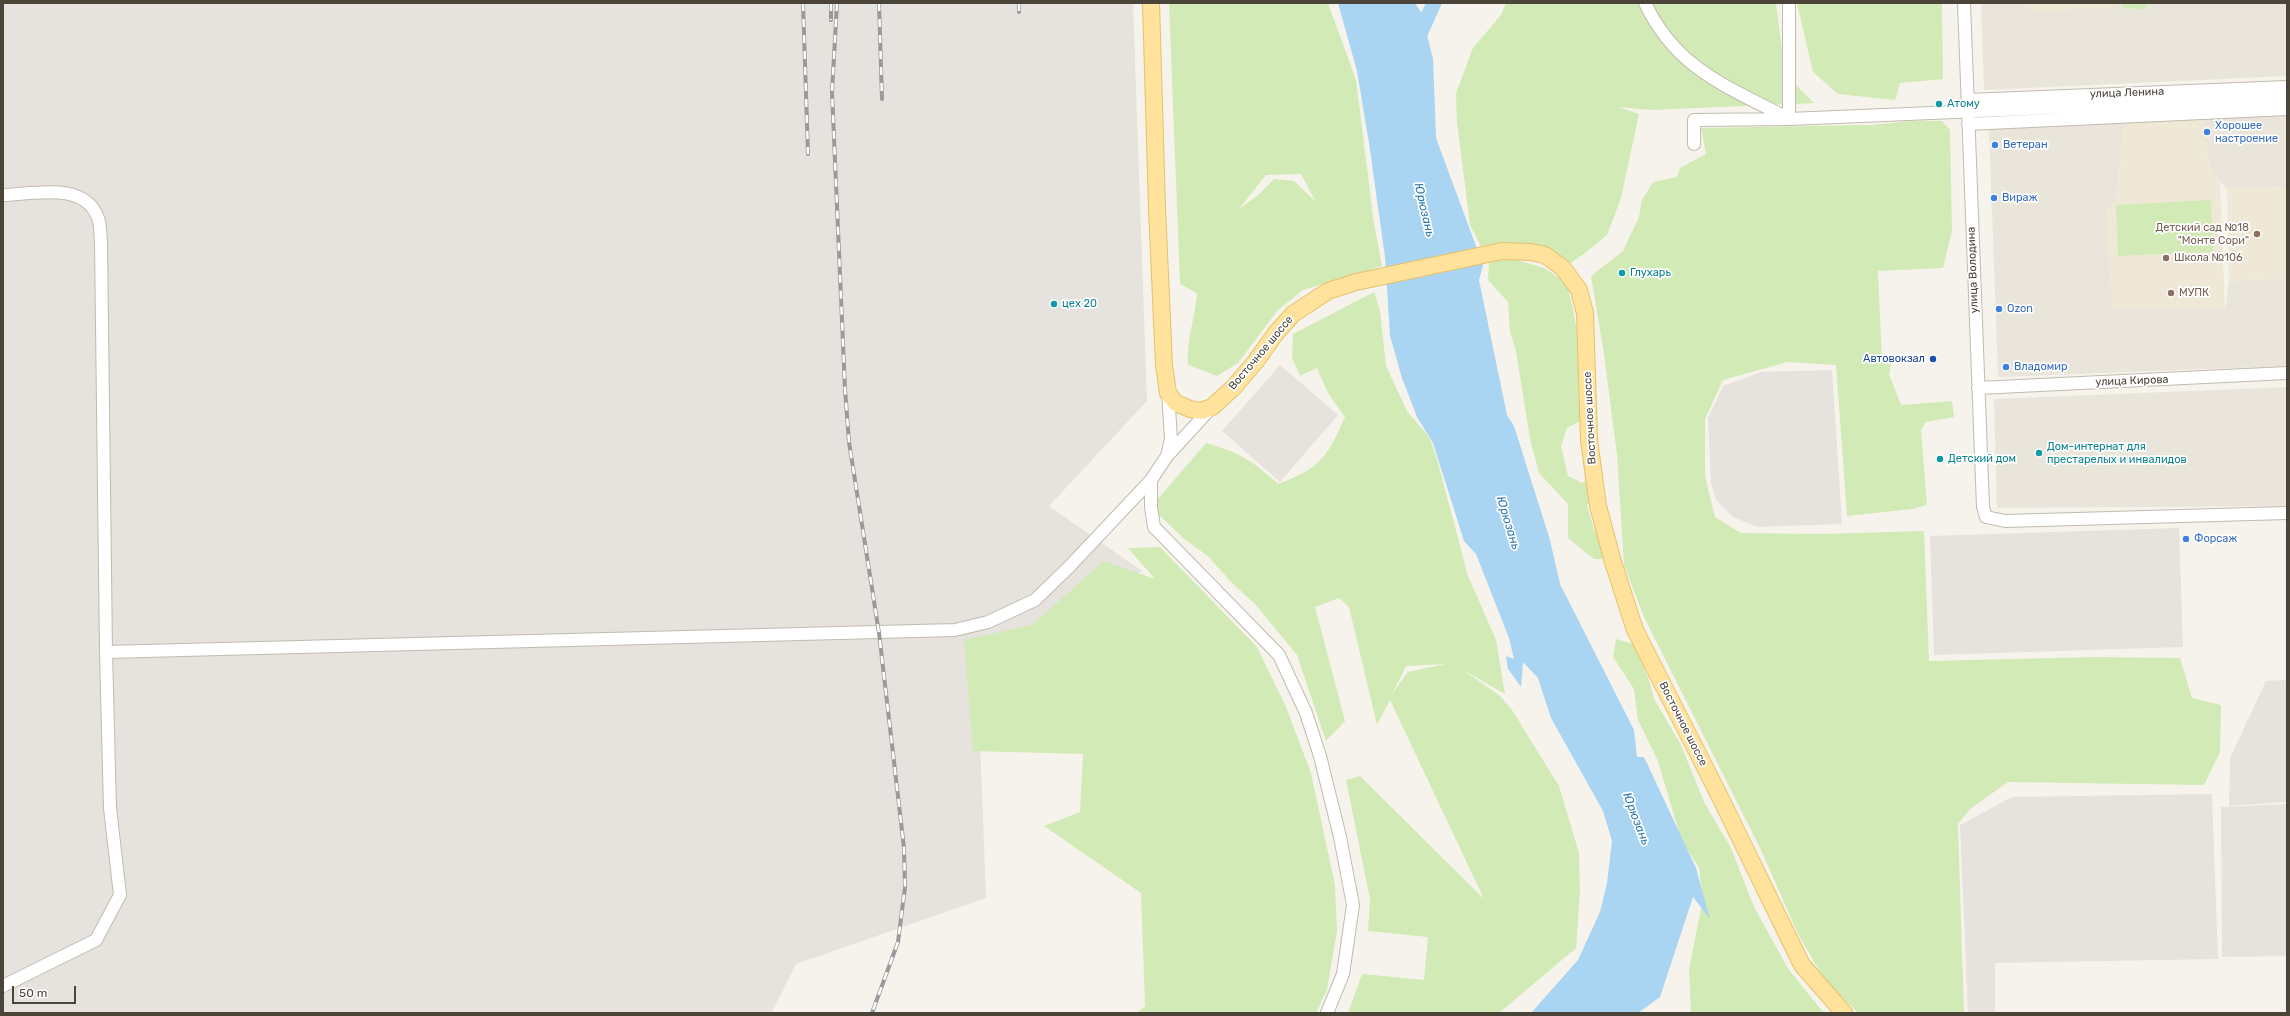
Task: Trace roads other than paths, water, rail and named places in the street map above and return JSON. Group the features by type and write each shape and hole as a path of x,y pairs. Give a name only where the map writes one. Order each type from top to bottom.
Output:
{"main road":[{"path":"1151,3 1157,208 1164,365 1168,393 1176,403 1190,409 1201,410 1212,407"},
{"name":"Восточное шоссе","path":"1212,407 1234,387 1256,362 1276,333 1294,314 1328,291 1356,282 1502,251 1531,252 1545,255 1563,268 1579,290 1585,313 1589,440 1598,506 1612,562 1635,630 1716,789 1802,965 1844,1013"}],"street":[{"path":"1645,3 1654,21 1677,51 1702,73 1789,119"},
{"path":"1789,3 1789,119"},
{"name":"улица Володина","path":"1964,3 1983,507 1986,517 2005,521 2093,520 2287,513"},
{"name":"улица Ленина","path":"1968,100 2287,87"},
{"path":"1694,144 1694,120 1968,118 2287,98"},
{"name":"улица Ленина","path":"1968,118 2100,118 2287,109"},
{"path":"3,195 63,192 81,196 92,206 99,219 101,243 106,652 110,808 120,895 96,940 3,986"},
{"name":"улица Кирова","path":"1978,388 2287,374"},
{"path":"1167,456 1171,439 1168,393"},
{"name":"Восточное шоссе","path":"106,652 955,630 988,622 1035,600 1069,567 1150,480 1167,456 1212,407"},
{"path":"1150,480 1151,507 1154,527 1279,655 1306,713 1320,756 1338,829 1353,905 1343,974 1327,1013"}],"water":[{"name":"Юрюзань","path":"1338,3 1415,3 1421,12 1433,59 1436,138 1483,265 1479,280 1507,415 1514,426 1550,540 1560,584 1634,730 1637,757 1644,757 1696,868 1710,919 1693,897 1660,997 1638,1013 1531,1013 1578,960 1600,912 1607,883 1612,841 1603,811 1551,718 1538,678 1523,662 1521,687 1508,669 1506,656 1514,659 1509,638 1476,554 1464,541 1433,443 1417,417 1402,378 1390,336 1385,257 1357,71"}],"waterway":[{"path":"1416,43 1434,3"}],"railway":[{"path":"803,3 808,154"},
{"path":"831,3 831,20"},
{"path":"837,3 832,92 845,389 849,442 879,633 904,848 905,887 898,942 872,1013"},
{"path":"879,3 882,99"},
{"path":"1019,3 1019,12"}],"place":[{"name":"Атому","path":"1939,104"},
{"name":"Хорошее настроение","path":"2207,132"},
{"name":"Ветеран","path":"1995,145"},
{"name":"Вираж","path":"1994,198"},
{"name":"Детский сад №18 \"Монте Сори\"","path":"2257,234"},
{"name":"Школа №106","path":"2166,258"},
{"name":"Глухарь","path":"1622,273"},
{"name":"МУПК","path":"2171,293"},
{"name":"цех 20","path":"1054,304"},
{"name":"Ozon","path":"1999,309"},
{"name":"Автовокзал","path":"1933,359"},
{"name":"Владомир","path":"2006,367"},
{"name":"Дом-интернат для престарелых и инвалидов","path":"2039,453"},
{"name":"Детский дом","path":"1940,459"},
{"name":"Форсаж","path":"2186,539"}]}
